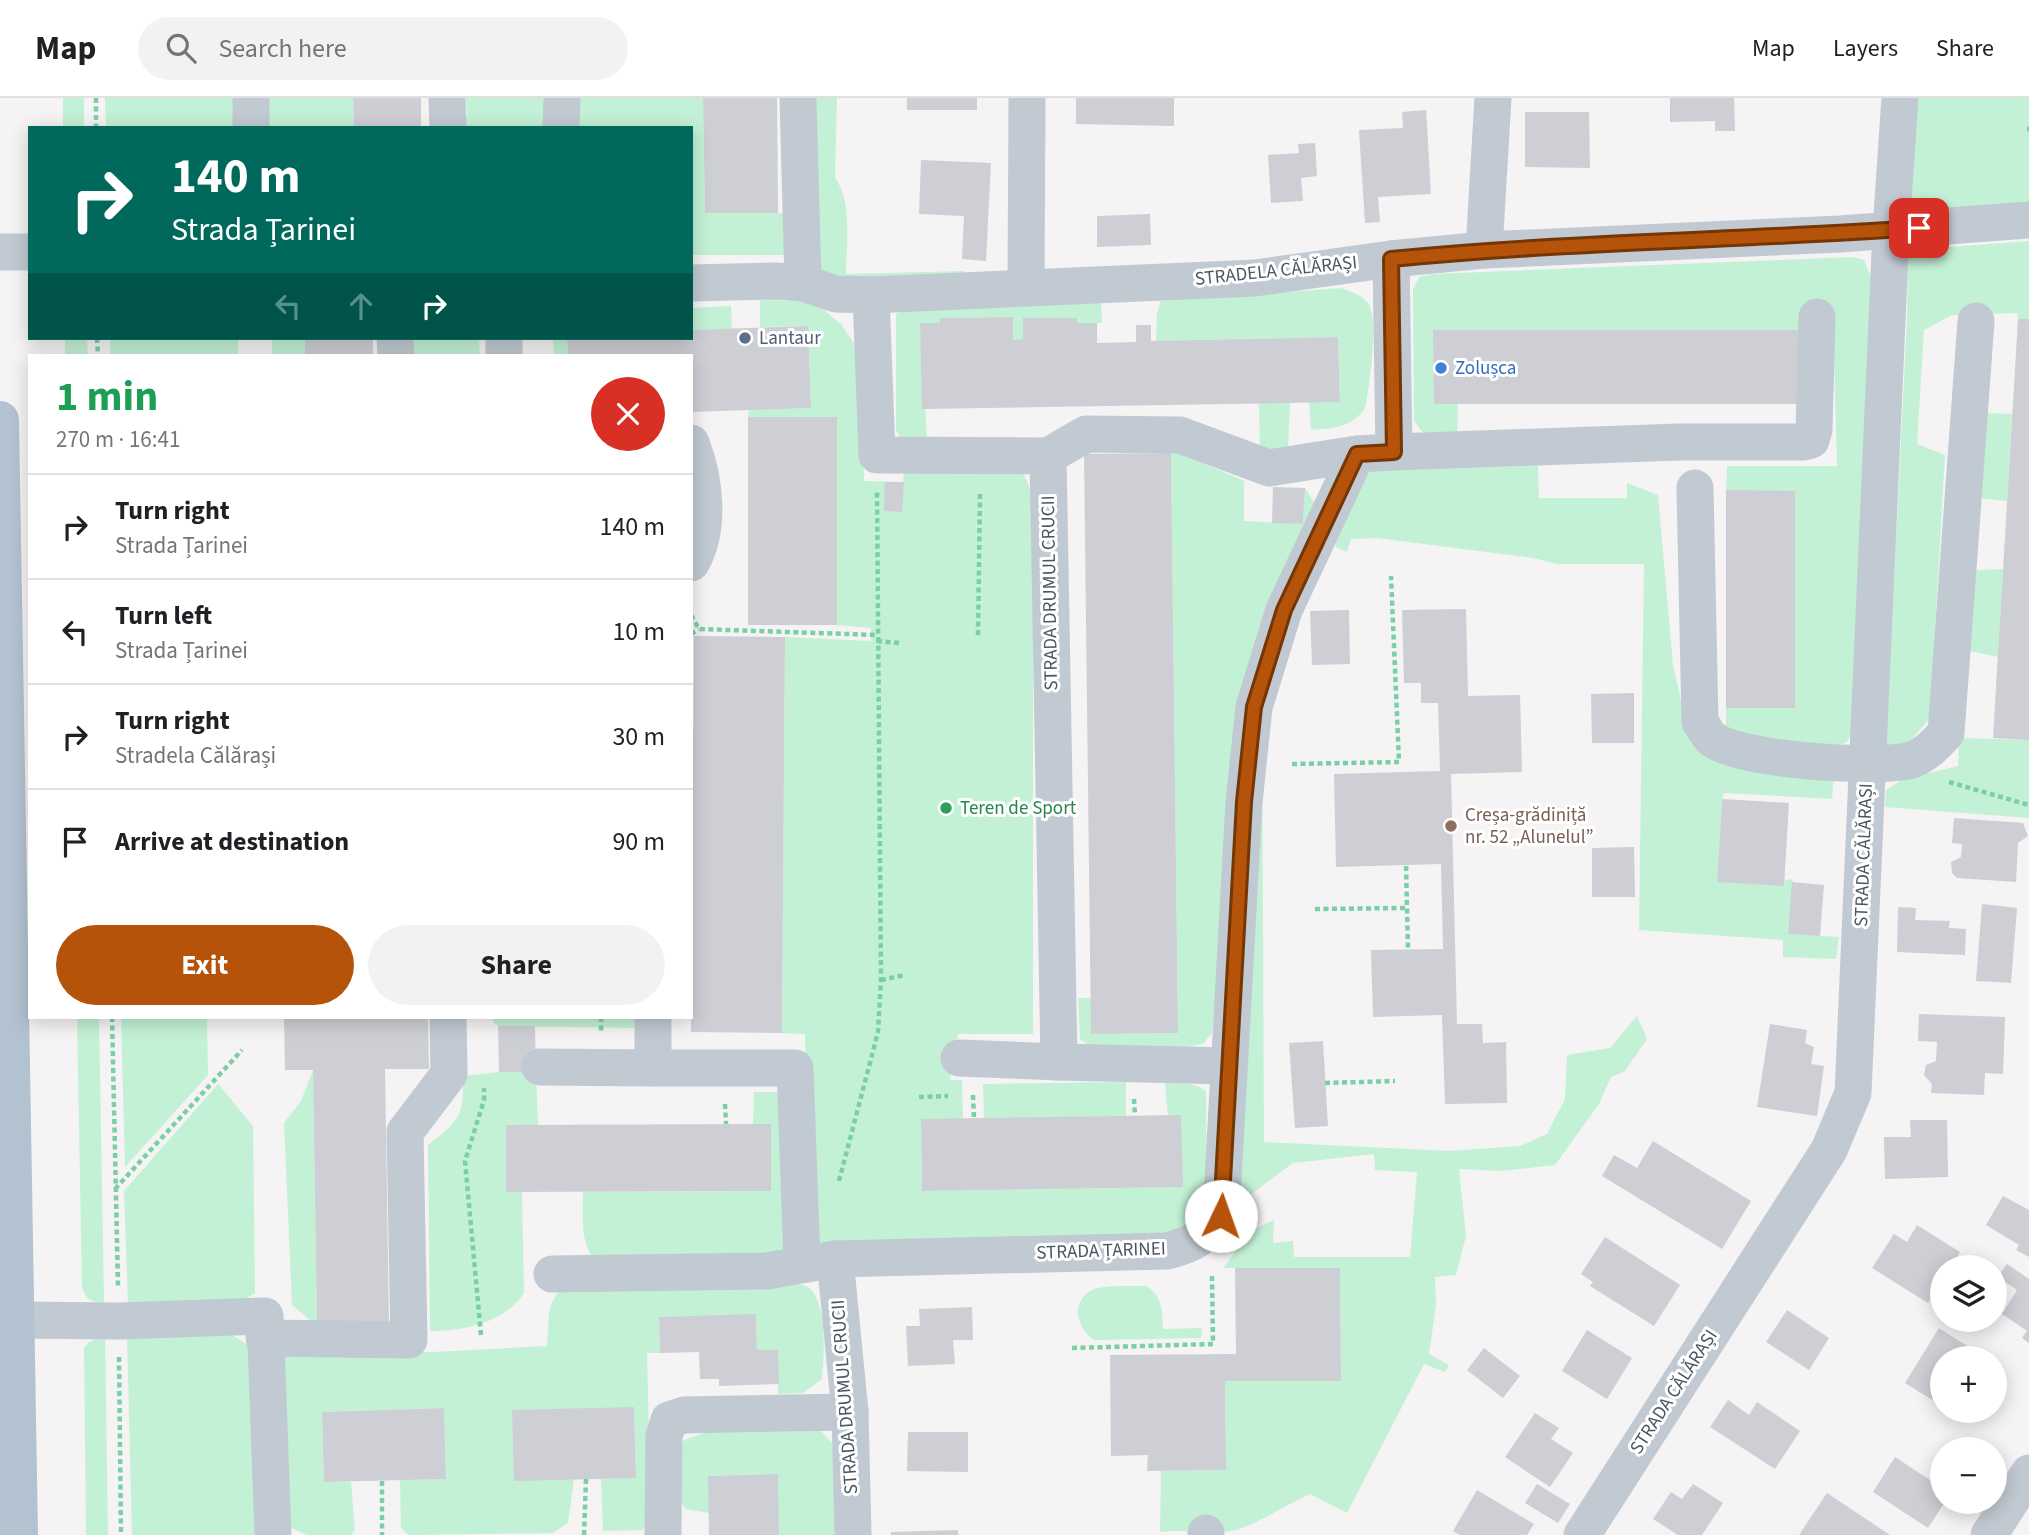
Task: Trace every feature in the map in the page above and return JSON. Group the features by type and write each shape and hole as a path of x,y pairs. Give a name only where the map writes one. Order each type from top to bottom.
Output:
{"main road":[{"path":"0,420 19,1535"}],"street":[{"path":"251,98 251,126"},
{"path":"447,98 448,126"},
{"path":"561,126 562,98"},
{"path":"798,98 803,283"},
{"path":"1026,288 1027,98"},
{"path":"1485,250 1493,98"},
{"name":"STRADA CĂLĂRAȘI","path":"1582,1535 1829,1150 1853,1093 1891,230 1900,98"},
{"name":"STRADELA CĂLĂRAȘI","path":"693,283 776,281 803,283 836,294 871,295 1255,278 1391,259 1485,250 1840,234 2029,220"},
{"path":"0,253 28,252"},
{"path":"1391,259 1394,452"},
{"path":"871,295 877,455 1048,456 1086,434 1180,435 1269,468 1357,454 1394,452 1679,442 1803,442 1811,439 1814,430 1817,317"},
{"path":"1695,488 1700,722 1710,738 1728,747 1829,763 1867,764 1910,760 1931,750 1946,733 1976,321"},
{"path":"693,448 700,466 702,502 702,531 699,549 693,560"},
{"name":"STRADA ȚARINEI","path":"552,1274 767,1271 819,1261 1167,1251 1189,1245 1207,1233 1221,1216 1245,789 1254,707 1284,610 1357,454"},
{"name":"STRADA DRUMUL CRUCII","path":"1048,456 1059,1062"},
{"path":"264,1338 409,1340 405,1132 449,1074 448,1019"},
{"path":"540,1067 653,1068 653,1019"},
{"path":"959,1059 1228,1066"},
{"name":"STRADA DRUMUL CRUCII","path":"653,1068 795,1068 819,1261 850,1412 853,1535"},
{"path":"15,1320 119,1321 265,1316 274,1535"},
{"path":"663,1535 664,1436 669,1420 684,1415 850,1412"},
{"path":"1989,1535 2029,1473"}],"path":[{"path":"96,98 96,126"},
{"path":"837,1187 877,1032 881,980 877,455"},
{"path":"978,635 981,456"},
{"path":"1292,764 1399,762 1391,576"},
{"path":"693,618 699,629"},
{"path":"693,633 699,629 877,638 900,643"},
{"path":"1910,760 1938,779 2029,805"},
{"path":"1406,866 1408,950"},
{"path":"1315,909 1407,908"},
{"path":"881,980 905,975"},
{"path":"112,1019 121,1535"},
{"path":"114,1190 243,1050"},
{"path":"481,1335 465,1161 484,1100 485,1075"},
{"path":"1325,1083 1395,1081"},
{"path":"1072,1348 1213,1345 1212,1263"},
{"path":"584,1535 586,1479"},
{"path":"382,1481 382,1535"}],"green space":[{"path":"63,98 84,98 84,126 63,126"},
{"path":"105,98 234,98 235,126 106,126"},
{"path":"264,98 353,98 354,126 264,126"},
{"path":"466,98 552,98 551,126 464,126 463,120 467,115"},
{"path":"572,98 703,98 705,213 794,213 785,255 693,255 693,126 572,126"},
{"path":"816,98 837,98 835,178 841,188 846,211 846,274 964,271 963,276 830,281 817,269"},
{"path":"1913,98 2029,98 2029,208 1921,210 1910,189"},
{"path":"2029,241 2029,319 2018,319 2017,313 1952,315 1924,330 1917,444 1945,455 1930,718 1906,746 1886,745 1908,250"},
{"path":"1853,257 1864,260 1871,277 1851,734 1847,742 1838,746 1754,740 1718,725 1726,724 1726,708 1795,491 1726,493 1727,466 1837,466 1833,317 1803,330 1435,404 1458,404 1457,437 1437,438 1423,432 1414,420 1413,290 1419,277 1432,274"},
{"path":"1341,288 1364,299 1372,313 1373,325 1365,408 1354,420 1341,426 1311,430 1309,402 1340,402 1338,337 1156,341 1157,313 1161,301"},
{"path":"1101,299 1102,323 1077,323 1077,318 1023,318 1023,339 1013,340 1012,317 940,318 940,323 920,323 927,437 900,438 896,430 896,314 902,311"},
{"path":"760,300 804,301 824,310 841,324 853,342 862,363 864,481 903,482 904,470 1023,473 1033,505 1033,1034 958,1034 950,1080 962,1080 963,1119 921,1120 922,1191 1182,1187 1181,1116 1168,1116 1165,1083 1192,1085 1206,1091 1207,1213 1172,1236 819,1247 808,1215 805,1034 782,1033 785,637 871,641 871,628 837,625 837,418 748,417 749,410 811,408 808,326 760,327"},
{"path":"731,306 732,329 693,330 693,308"},
{"path":"65,340 87,340 88,354 65,354"},
{"path":"110,340 238,340 238,354 110,354"},
{"path":"272,340 305,340 305,354 272,354"},
{"path":"413,340 479,340 480,354 414,354"},
{"path":"553,340 567,340 568,354 554,354"},
{"path":"1259,403 1290,403 1288,449 1260,449"},
{"path":"1984,413 2012,414 2007,501 1979,498"},
{"path":"1178,452 1244,481 1244,521 1303,524 1305,488 1315,504 1232,844 1212,1033 1203,1044 1169,1050 1091,1047 1080,1039 1078,998 1091,998 1092,1034 1178,1033 1171,453"},
{"path":"1538,466 1539,498 1627,498 1627,483 1658,495 1673,665 1687,728 1834,773 1832,799 1724,793 1717,881 1784,886 1785,880 1793,879 1788,934 1839,937 1836,959 1783,957 1783,940 1639,930 1644,564 1557,564 1533,558 1377,538 1351,539 1347,552 1336,547 1333,539 1368,471"},
{"path":"2003,569 1998,657 1970,651 1971,574 1978,570"},
{"path":"1262,721 1264,1142 1449,1151 1520,1146 1547,1134 1565,1099 1567,1055 1610,1048 1637,1016 1647,1039 1625,1071 1611,1077 1599,1104 1555,1165 1502,1171 1459,1169 1466,1236 1456,1275 1435,1277 1436,1305 1429,1354 1449,1365 1445,1372 1424,1364 1347,1513 1310,1494 1236,1530 1160,1532 1161,1471 1226,1470 1225,1381 1341,1380 1340,1268 1223,1268 1245,1240 1258,1228 1274,1220 1273,1243 1293,1241 1294,1257 1410,1257 1417,1172 1375,1170 1374,1154 1293,1163 1236,1205"},
{"path":"1959,738 2029,740 2029,818 1885,807 1886,790 1903,779 1958,766"},
{"path":"77,1019 99,1019 104,1302 89,1299 82,1287"},
{"path":"121,1019 207,1019 208,1075 125,1167"},
{"path":"494,1019 639,1019 639,1028 498,1026 493,1022"},
{"path":"313,1070 317,1326 292,1305 284,1123 301,1101"},
{"path":"536,1072 538,1125 506,1126 506,1192 522,1192 524,1293 506,1312 495,1318 469,1327 430,1331 428,1145 458,1117 461,1110 463,1076"},
{"path":"1126,1082 1126,1116 984,1119 983,1084"},
{"path":"218,1084 253,1126 255,1293 240,1303 128,1303 124,1191"},
{"path":"754,1092 779,1094 786,1244 781,1254 595,1260 584,1236 583,1192 771,1191 771,1124 753,1124"},
{"path":"800,1284 810,1289 821,1311 824,1334 822,1379 803,1393 778,1394 778,1350 757,1350 756,1315 659,1317 660,1353 647,1353 651,1520 642,1530 603,1531 601,1479 636,1477 634,1407 574,1479 568,1523 553,1533 409,1535 401,1528 400,1480 446,1479 444,1408 322,1412 324,1482 351,1482 355,1530 351,1535 308,1535 286,1526 284,1351 432,1352 547,1346 551,1306 565,1285"},
{"path":"1114,1286 1147,1286 1159,1300 1163,1329 1202,1328 1201,1338 1094,1340 1080,1323 1080,1303 1092,1290"},
{"path":"213,1330 234,1336 256,1350 261,1535 132,1535 127,1333"},
{"path":"105,1333 108,1535 86,1535 84,1348"},
{"path":"821,1431 831,1442 836,1454 839,1535 779,1535 777,1474 709,1476 709,1513 685,1509 677,1493 677,1452 684,1440 704,1433"}],"building":[{"path":"353,98 421,98 421,126 354,126"},
{"path":"703,98 777,98 778,213 705,213"},
{"path":"907,98 977,98 977,110 907,110"},
{"path":"1076,98 1174,98 1174,126 1076,124"},
{"path":"1670,98 1734,98 1735,131 1715,131 1715,121 1670,122"},
{"path":"1426,110 1431,194 1378,197 1380,222 1365,223 1359,130 1403,128 1402,112"},
{"path":"1525,112 1589,112 1590,168 1525,167"},
{"path":"1315,143 1317,176 1301,178 1303,201 1271,203 1268,155 1299,153 1298,144"},
{"path":"921,160 991,163 986,261 962,259 964,216 919,214"},
{"path":"1150,214 1151,245 1097,247 1097,216"},
{"path":"1013,317 1013,340 1023,339 1023,318 1077,318 1077,323 1097,323 1097,343 1136,342 1136,325 1151,325 1151,341 1338,337 1340,402 922,409 920,323 940,323 940,318"},
{"path":"2018,319 2029,319 2029,740 1993,738"},
{"path":"808,326 811,408 693,412 693,354 568,354 567,340 693,340 693,330"},
{"path":"1433,330 1803,330 1803,404 1434,404"},
{"path":"305,340 373,340 373,354 305,354"},
{"path":"748,417 837,417 837,625 748,625"},
{"path":"1171,453 1178,1033 1091,1034 1084,454"},
{"path":"885,482 904,482 902,512 884,511"},
{"path":"1273,487 1305,488 1303,524 1272,523"},
{"path":"1726,490 1795,491 1795,708 1726,708"},
{"path":"1466,609 1468,696 1520,695 1522,772 1451,774 1457,1024 1482,1024 1483,1043 1506,1042 1507,1103 1445,1104 1442,1015 1373,1017 1371,950 1443,949 1441,864 1336,867 1334,774 1440,771 1438,703 1421,703 1421,683 1404,683 1402,610"},
{"path":"1349,610 1350,664 1312,665 1310,611"},
{"path":"694,636 785,637 782,1033 691,1032"},
{"path":"1634,693 1634,743 1592,743 1591,694"},
{"path":"1722,799 1789,803 1784,886 1717,882"},
{"path":"1954,818 2023,823 2028,836 2018,843 2016,882 1957,878 1952,873 1951,862 1961,857 1962,844 1952,843"},
{"path":"1634,847 1635,897 1592,897 1592,848"},
{"path":"1792,882 1824,885 1820,936 1788,934"},
{"path":"1982,904 2017,908 2011,983 1976,981"},
{"path":"1898,907 1916,908 1915,920 1950,921 1949,928 1966,929 1965,955 1897,952"},
{"path":"1919,1014 2005,1017 2003,1074 1985,1073 1984,1095 1931,1093 1932,1084 1924,1075 1926,1065 1936,1061 1937,1042 1918,1041"},
{"path":"284,1019 428,1019 429,1069 385,1069 389,1325 317,1326 313,1070 285,1070"},
{"path":"1770,1024 1807,1030 1805,1043 1814,1047 1811,1064 1824,1066 1817,1116 1757,1107"},
{"path":"498,1026 535,1026 536,1072 499,1072"},
{"path":"1323,1041 1328,1126 1295,1128 1289,1043"},
{"path":"1181,1115 1183,1187 922,1191 921,1119"},
{"path":"1910,1120 1947,1120 1948,1177 1885,1179 1884,1137 1911,1137"},
{"path":"771,1124 771,1191 506,1192 506,1125"},
{"path":"1653,1141 1751,1201 1722,1249 1602,1176 1614,1155 1637,1168"},
{"path":"2003,1196 2029,1210 2029,1257 2016,1250 2019,1245 1986,1225"},
{"path":"1917,1225 1960,1252 1958,1255 1930,1255 1928,1303 1872,1268 1894,1234 1907,1242"},
{"path":"1605,1237 1680,1285 1654,1326 1590,1286 1593,1282 1581,1274"},
{"path":"2007,1264 2029,1279 2029,1343 2022,1338 2027,1331 2007,1317 2007,1306 2017,1290 2007,1283"},
{"path":"1235,1268 1340,1268 1341,1381 1225,1381 1226,1470 1147,1471 1148,1455 1111,1456 1110,1355 1236,1354"},
{"path":"972,1307 973,1340 953,1340 955,1364 908,1366 906,1326 920,1326 919,1309"},
{"path":"1787,1310 1829,1338 1809,1370 1766,1342"},
{"path":"756,1314 757,1350 778,1350 779,1384 719,1386 719,1379 700,1379 699,1352 660,1353 659,1317"},
{"path":"1587,1330 1632,1358 1607,1399 1562,1371"},
{"path":"1937,1332 1945,1332 1967,1346 1930,1346 1930,1399 1905,1383"},
{"path":"1484,1348 1520,1376 1503,1398 1467,1370"},
{"path":"1728,1400 1749,1415 1757,1402 1800,1431 1775,1469 1710,1427"},
{"path":"634,1407 636,1478 514,1481 512,1410"},
{"path":"444,1408 446,1479 324,1482 322,1412"},
{"path":"1535,1413 1559,1428 1551,1439 1573,1453 1550,1487 1505,1457"},
{"path":"908,1432 968,1432 968,1472 907,1471"},
{"path":"1895,1457 1930,1480 1930,1514 1937,1514 1928,1528 1873,1492"},
{"path":"778,1474 779,1535 709,1535 708,1476"},
{"path":"1537,1484 1570,1504 1558,1523 1525,1503"},
{"path":"1693,1484 1723,1503 1702,1535 1678,1535 1653,1519 1671,1492 1682,1499"},
{"path":"1477,1490 1534,1524 1527,1535 1460,1535 1453,1531"},
{"path":"1827,1493 1890,1535 1799,1535"},
{"path":"958,1530 958,1535 891,1535 891,1532"}],"place":[{"name":"Lantaur","path":"745,338"},
{"name":"Zolușca","path":"1441,368"},
{"name":"Teren de Sport","path":"946,808"},
{"name":"Creșa-grădiniță nr. 52 „Alunelul”","path":"1451,826"}],"route":[{"path":"1221,1216 1244,802 1254,707 1284,610 1357,454 1394,452 1391,259 1485,250 1919,228"}]}
